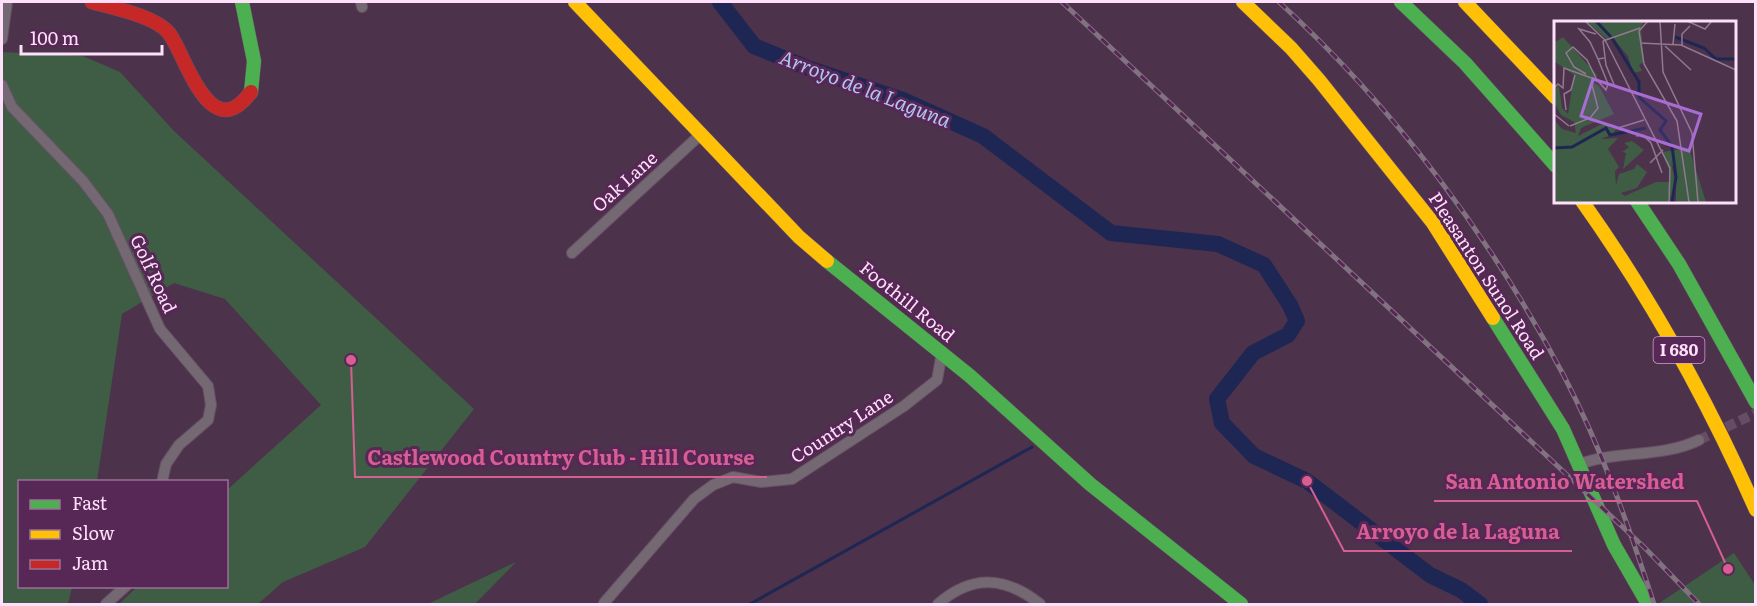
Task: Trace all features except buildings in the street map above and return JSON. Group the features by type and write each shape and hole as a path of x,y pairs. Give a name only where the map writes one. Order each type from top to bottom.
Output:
{"main road":[{"path":"92,2 139,16 168,32 201,95 206,101 223,108 238,105 250,91 256,58 242,2"},
{"name":"Foothill Road","path":"575,2 799,237 924,341 942,352 1063,462 1241,604"},
{"name":"Pleasanton Sunol Road","path":"1244,2 1298,56 1433,223 1563,429 1614,545 1647,604"},
{"path":"1401,2 1465,63 1554,164"},
{"path":"1465,2 1554,96"},
{"name":"I 680","path":"1583,202 1641,287 1676,345 1709,406 1755,510"},
{"name":"I 680","path":"1638,202 1696,293 1755,402"}],"street":[{"path":"2,39 7,2"},
{"name":"Golf Road","path":"2,85 12,107 83,181 108,214 160,329 208,386 211,405 208,420 179,445 166,464 162,480"},
{"name":"Oak Lane","path":"572,253 700,135"},
{"name":"Country Lane","path":"604,603 694,499 713,485 733,477 760,482 792,479 904,406 937,380 942,352"},
{"path":"1580,464 1600,456 1676,450 1699,440"},
{"path":"938,604 954,590 993,580 1014,588 1040,604"},
{"path":"106,604 124,588"}],"green space":[{"path":"2,52 83,56 120,72 174,131 474,409 365,547 283,582 258,604 119,604 136,588 228,588 228,489 321,405 225,299 174,283 122,314 97,480 18,480 18,588 72,588 68,604 2,604"},
{"path":"1734,553 1755,585 1755,604 1658,604"},
{"path":"516,562 475,604 428,604"}],"waterway":[{"name":"Arroyo de la Laguna","path":"720,2 754,46 805,67 903,100 983,136 1111,233 1218,244 1264,265 1290,305 1297,321 1288,335 1253,353 1217,399 1222,423 1254,456 1307,481 1430,575 1461,590 1480,604"},
{"path":"750,604 1032,447"}],"tunnel":[{"path":"1699,440 1756,413"}],"railway":[{"path":"1062,2 1644,547 1699,604"},
{"path":"1279,2 1322,43 1401,131 1438,177 1505,274 1564,376 1591,432 1625,517 1654,604"}],"traffic: fast":[{"path":"242,2 254,61 251,92"},
{"path":"1401,2 1465,63 1554,164"},
{"path":"1638,202 1679,264 1756,402"},
{"path":"827,261 970,376 1090,484 1241,604"},
{"path":"1493,318 1563,429 1614,545 1648,604"}],"traffic: slow":[{"path":"575,2 799,237 827,261"},
{"path":"1243,2 1291,48 1319,80 1433,223 1493,318"},
{"path":"1465,2 1554,96"},
{"path":"1583,202 1632,275 1677,351 1738,469 1756,510"}],"traffic: jam":[{"path":"92,2 133,13 163,27 176,44 201,92 212,104 223,110 236,106 251,92"}],"place":[{"name":"Castlewood Country Club - Hill Course","path":"351,360"},
{"name":"Arroyo de la Laguna","path":"1307,481"},
{"name":"San Antonio Watershed","path":"1728,569"}]}
